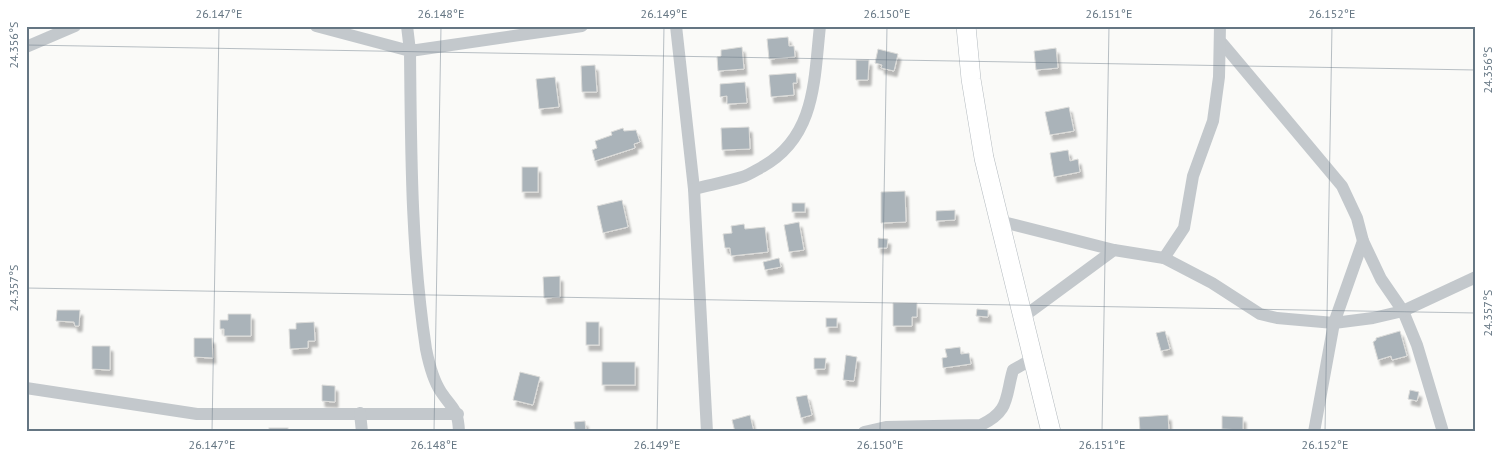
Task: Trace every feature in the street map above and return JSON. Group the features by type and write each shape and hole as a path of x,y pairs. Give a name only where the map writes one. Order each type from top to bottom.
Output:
{"street":[{"path":"26,47 75,26"},
{"path":"316,26 410,51 582,26"},
{"path":"407,26 410,51 412,195 421,312 432,375 440,391 458,414 459,432"},
{"path":"676,26 694,188 707,432"},
{"path":"694,188 744,177 778,158 794,140 804,122 811,101 820,26"},
{"path":"966,26 978,124 999,221 1051,432"},
{"path":"1164,258 1184,228 1194,176 1213,121 1222,43 1220,26"},
{"path":"1222,43 1342,186 1357,218 1363,240 1381,278 1403,312 1417,345 1443,432"},
{"path":"999,221 1114,250 1164,258 1212,283 1260,314 1277,318 1334,323 1403,312 1476,277"},
{"path":"1314,432 1334,323 1363,240"},
{"path":"1023,316 1114,250"},
{"path":"864,432 886,427 981,425 995,418 1004,409 1013,370 1034,358"},
{"path":"26,388 196,414 458,414"},
{"path":"360,413 362,432"}],"building":[{"path":"788,37 789,46 794,46 795,57 769,59 767,39"},
{"path":"742,47 744,69 718,71 717,57 721,56 721,50"},
{"path":"1056,48 1058,68 1036,70 1034,51"},
{"path":"878,49 898,54 894,71 881,68 882,65 875,63"},
{"path":"856,60 869,60 868,80 856,80"},
{"path":"595,65 597,92 582,92 581,66"},
{"path":"796,73 797,83 793,83 794,95 771,97 769,75"},
{"path":"555,77 559,107 539,109 536,79"},
{"path":"745,82 747,103 727,104 727,96 720,97 720,84"},
{"path":"1069,107 1074,131 1050,135 1045,112"},
{"path":"749,127 750,149 722,150 721,128"},
{"path":"623,128 624,131 636,130 640,142 634,144 635,148 595,161 592,150 597,148 595,141 612,135 611,132"},
{"path":"1068,150 1070,161 1078,159 1080,172 1054,177 1050,153"},
{"path":"522,167 538,167 538,192 522,192"},
{"path":"905,191 906,222 881,223 881,192"},
{"path":"622,200 628,227 603,233 597,206"},
{"path":"792,203 805,203 805,212 792,212"},
{"path":"955,210 955,220 936,221 936,211"},
{"path":"799,222 804,250 789,252 784,225"},
{"path":"744,224 745,229 765,227 768,252 731,256 730,248 725,248 723,234 732,233 731,226"},
{"path":"878,238 888,239 887,248 878,248"},
{"path":"779,258 781,267 765,270 763,262"},
{"path":"560,276 560,297 544,298 543,277"},
{"path":"893,303 917,303 917,317 912,317 912,326 893,326"},
{"path":"977,309 988,310 988,317 976,316"},
{"path":"57,310 80,310 79,326 75,326 74,322 56,321"},
{"path":"228,314 251,314 251,336 224,336 224,329 220,329 220,320 228,320"},
{"path":"826,318 837,318 837,327 826,327"},
{"path":"314,322 315,341 308,341 308,348 290,349 289,329 296,329 296,323"},
{"path":"586,322 599,322 599,345 586,345"},
{"path":"1165,331 1170,349 1161,351 1156,333"},
{"path":"1400,331 1407,356 1392,360 1391,356 1378,360 1373,342 1376,338"},
{"path":"194,338 212,338 213,358 194,357"},
{"path":"92,346 110,346 110,370 92,369"},
{"path":"960,347 961,354 969,353 971,364 943,368 942,358 947,357 945,349"},
{"path":"846,355 857,357 854,381 843,380"},
{"path":"814,358 826,358 825,369 814,369"},
{"path":"602,362 635,362 635,385 602,385"},
{"path":"520,372 540,377 533,405 513,400"},
{"path":"322,385 335,386 335,402 322,401"},
{"path":"1410,390 1419,392 1417,401 1408,399"},
{"path":"807,395 812,415 801,418 796,397"},
{"path":"750,415 754,432 735,432 732,420"},
{"path":"1168,415 1169,432 1140,432 1139,417"},
{"path":"1222,416 1243,417 1243,430 1222,429"},
{"path":"585,421 586,432 569,432 575,430 574,422"},
{"path":"269,428 288,428 288,432 269,432"}]}
